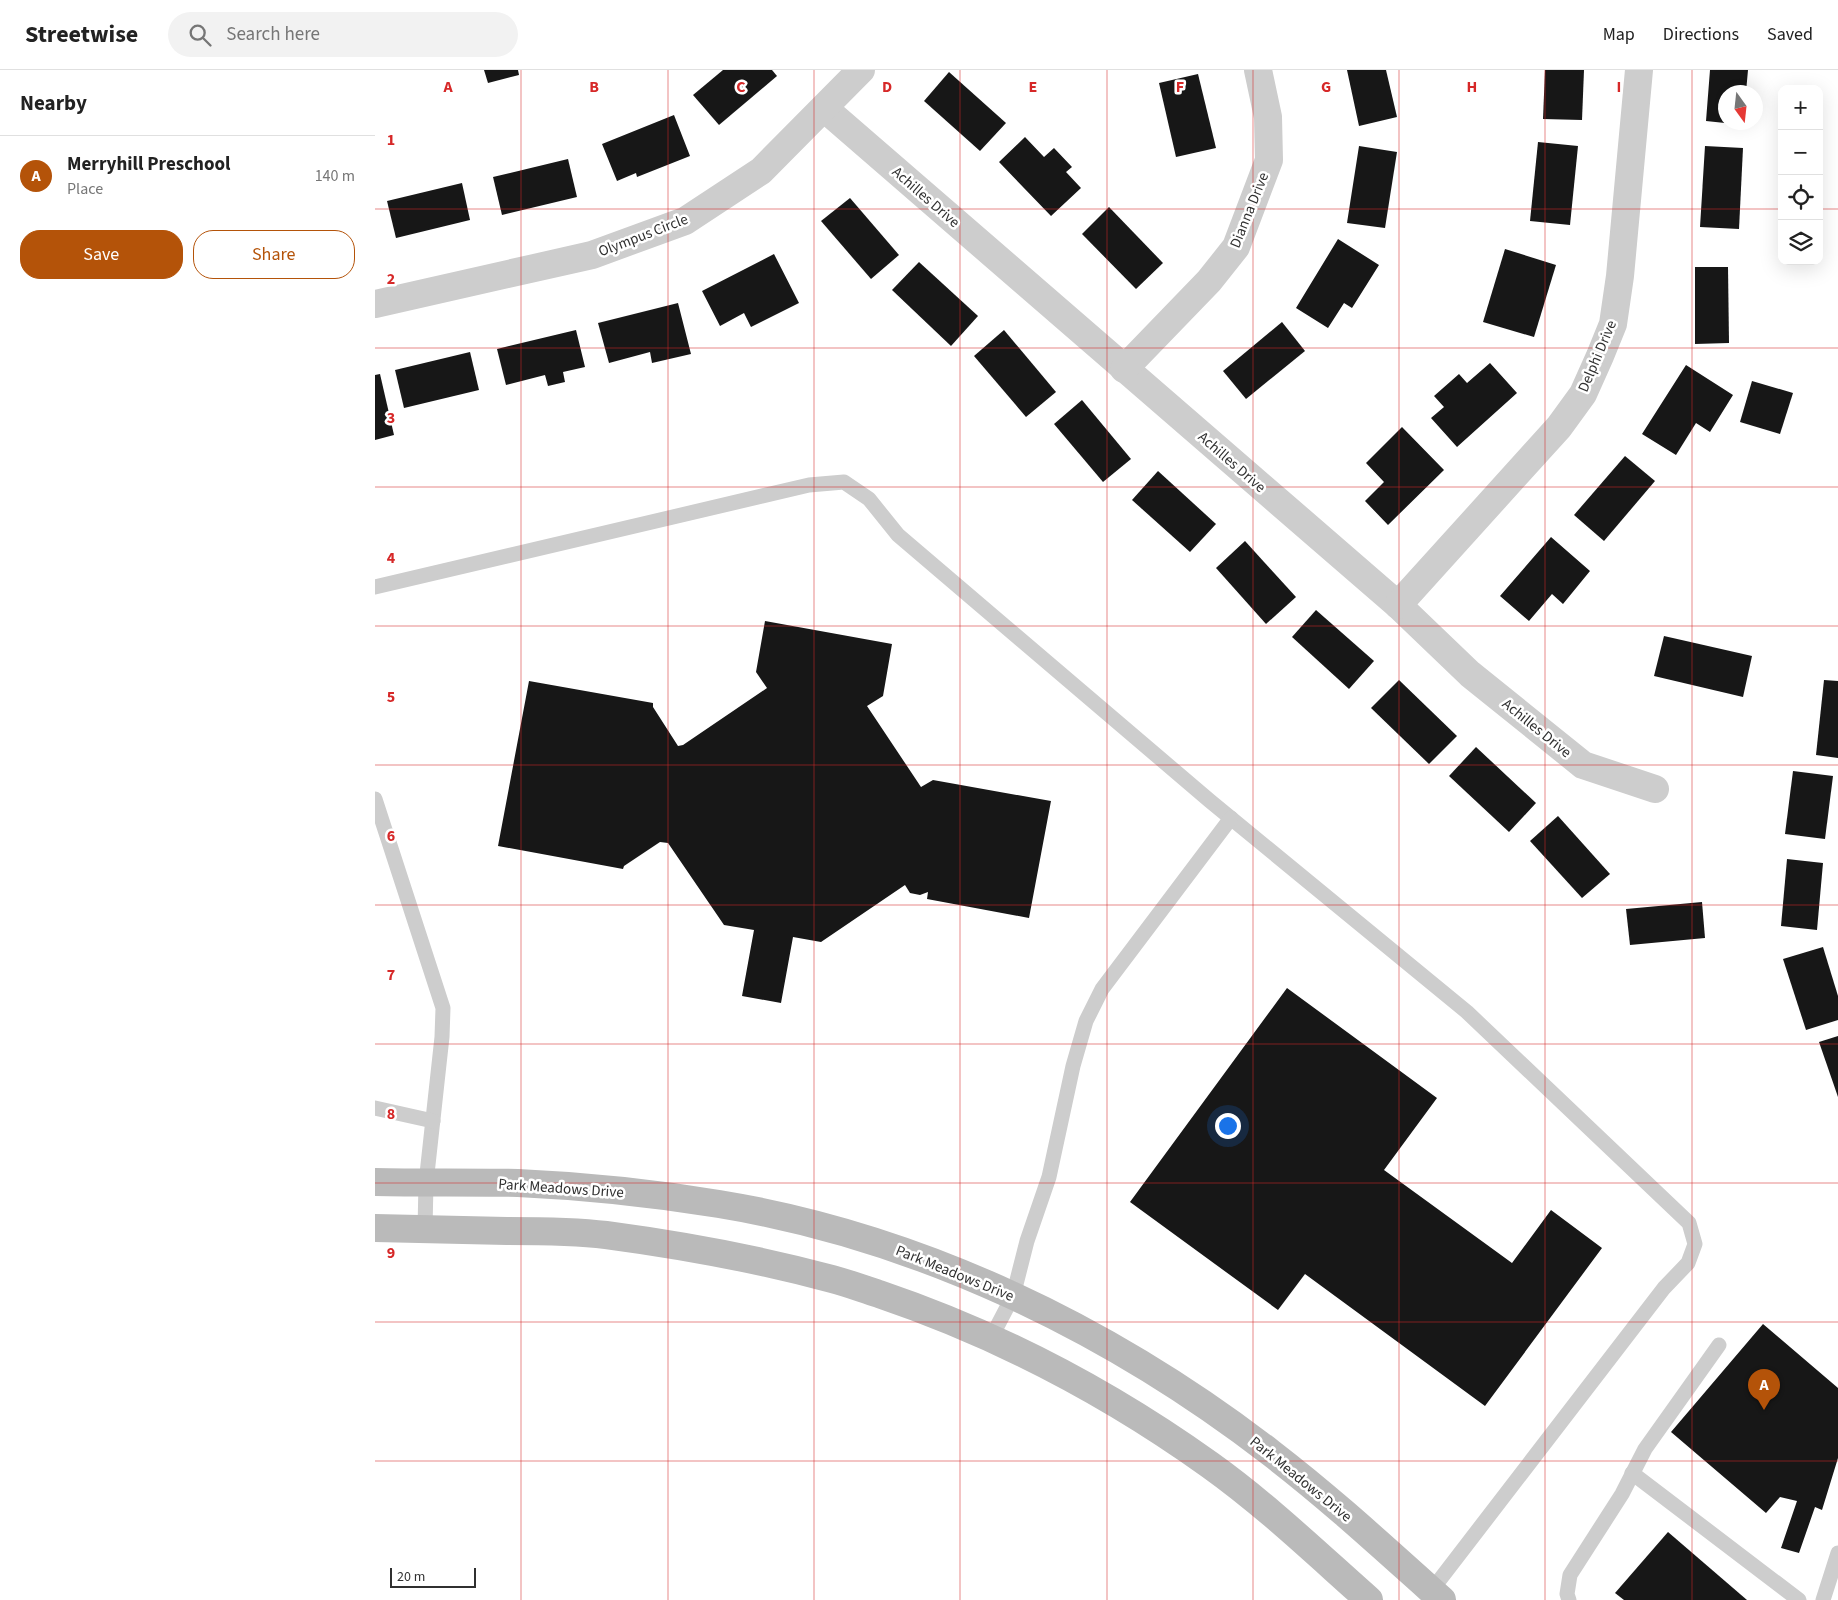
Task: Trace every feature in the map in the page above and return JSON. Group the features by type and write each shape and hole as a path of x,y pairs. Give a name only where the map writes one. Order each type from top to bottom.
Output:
{"main road":[{"name":"Park Meadows Drive","path":"375,1182 519,1184 595,1189 721,1204 796,1220 869,1240 944,1266 1013,1296 1086,1332 1151,1370 1220,1416 1270,1452 1324,1495 1432,1597"},
{"path":"375,1228 539,1231 603,1235 688,1247 832,1279 908,1304 991,1338 1048,1365 1162,1432 1212,1466 1265,1508 1369,1600"}],"street":[{"name":"Olympus Circle","path":"375,304 592,255 685,221 761,171 861,70"},
{"name":"Dianna Drive","path":"1124,369 1209,281 1236,247 1269,160 1268,117 1258,70"},
{"name":"Delphi Drive","path":"1398,605 1559,427 1583,394 1613,324 1620,276 1639,70"},
{"name":"Achilles Drive","path":"824,108 1398,605 1470,674 1583,765 1655,789"}],"lane":[{"path":"375,587 809,486 845,482 869,499 898,534 1231,818 1467,1012 1689,1223 1695,1244 1688,1264 1664,1288 1432,1597"},
{"path":"375,799 443,1008 443,1037 426,1183 425,1229"},
{"path":"991,1338 1013,1296 1027,1240 1049,1177 1085,1021 1101,989 1231,818"},
{"path":"375,1108 433,1121"},
{"path":"1569,1600 1567,1594 1570,1575 1622,1494 1645,1449 1719,1345"},
{"path":"1633,1472 1799,1600"},
{"path":"1823,1600 1838,1553"}],"building":[{"path":"484,70 518,70 519,75 488,83"},
{"path":"723,70 772,70 777,76 719,125 693,95"},
{"path":"1347,70 1386,70 1397,117 1359,126"},
{"path":"1545,70 1584,70 1582,120 1543,119"},
{"path":"1710,70 1748,70 1747,85 1718,85 1718,122 1706,121"},
{"path":"949,72 1006,123 980,151 924,101"},
{"path":"1198,74 1216,148 1176,157 1159,83"},
{"path":"674,115 690,156 637,177 636,173 617,181 602,144"},
{"path":"1025,137 1044,157 1054,148 1072,167 1066,172 1081,188 1051,216 999,162"},
{"path":"1538,142 1578,146 1570,225 1530,221"},
{"path":"1359,146 1397,152 1385,228 1347,223"},
{"path":"1705,146 1743,148 1739,229 1700,227"},
{"path":"568,159 577,197 502,215 493,177"},
{"path":"462,183 470,220 396,238 387,201"},
{"path":"850,198 899,255 871,279 821,221"},
{"path":"1109,207 1163,263 1136,289 1082,234"},
{"path":"1338,239 1379,265 1352,308 1344,303 1328,328 1296,308"},
{"path":"1505,249 1556,265 1534,337 1483,322"},
{"path":"774,254 799,303 751,327 744,313 720,326 702,291"},
{"path":"919,262 978,316 951,346 892,290"},
{"path":"1695,267 1728,267 1729,343 1695,344"},
{"path":"678,303 691,354 652,363 650,352 609,363 598,323"},
{"path":"1282,322 1305,351 1246,399 1223,371"},
{"path":"576,330 585,367 563,372 565,382 548,386 545,375 506,385 497,349"},
{"path":"1004,330 1056,392 1026,417 974,356"},
{"path":"470,352 479,390 404,408 395,370"},
{"path":"1490,363 1517,393 1457,447 1431,418 1444,407 1434,396 1459,374 1467,383"},
{"path":"1686,365 1733,395 1710,432 1696,423 1676,455 1642,434"},
{"path":"380,374 394,435 375,440 375,375"},
{"path":"1752,381 1793,393 1780,434 1740,422"},
{"path":"1082,400 1131,459 1103,482 1054,424"},
{"path":"1402,427 1444,470 1388,525 1365,501 1384,482 1366,463"},
{"path":"1625,456 1655,481 1604,541 1574,515"},
{"path":"1158,471 1216,524 1190,552 1132,500"},
{"path":"1551,537 1590,571 1563,604 1552,594 1529,621 1500,596"},
{"path":"1245,541 1296,597 1266,624 1216,568"},
{"path":"1316,610 1374,661 1349,689 1292,637"},
{"path":"765,621 892,644 883,696 867,706 921,787 933,780 1051,801 1029,918 927,899 928,892 920,895 910,893 905,885 821,942 793,937 781,1003 742,996 754,930 724,925 668,843 660,842 624,866 623,869 498,846 529,681 653,703 653,707 678,746 683,745 767,688 756,672"},
{"path":"1664,636 1752,656 1743,697 1654,676"},
{"path":"1399,680 1457,736 1429,764 1371,708"},
{"path":"1824,680 1838,681 1838,758 1816,755"},
{"path":"1476,747 1536,803 1509,832 1449,776"},
{"path":"1793,771 1833,776 1825,839 1785,834"},
{"path":"1558,816 1610,874 1582,898 1530,841"},
{"path":"1787,859 1823,863 1817,930 1781,926"},
{"path":"1702,902 1705,938 1630,945 1626,909"},
{"path":"1823,947 1838,996 1838,1020 1806,1030 1783,959"},
{"path":"1287,988 1437,1098 1384,1170 1512,1263 1551,1210 1602,1248 1485,1406 1305,1274 1278,1310 1130,1202"},
{"path":"1838,1036 1838,1097 1819,1042"},
{"path":"1763,1324 1838,1388 1838,1458 1822,1510 1815,1507 1799,1553 1781,1548 1797,1501 1780,1497 1766,1513 1671,1432"},
{"path":"1668,1532 1747,1600 1624,1600 1615,1593"}],"place":[{"name":"Merryhill Preschool","path":"1764,1410"}]}
